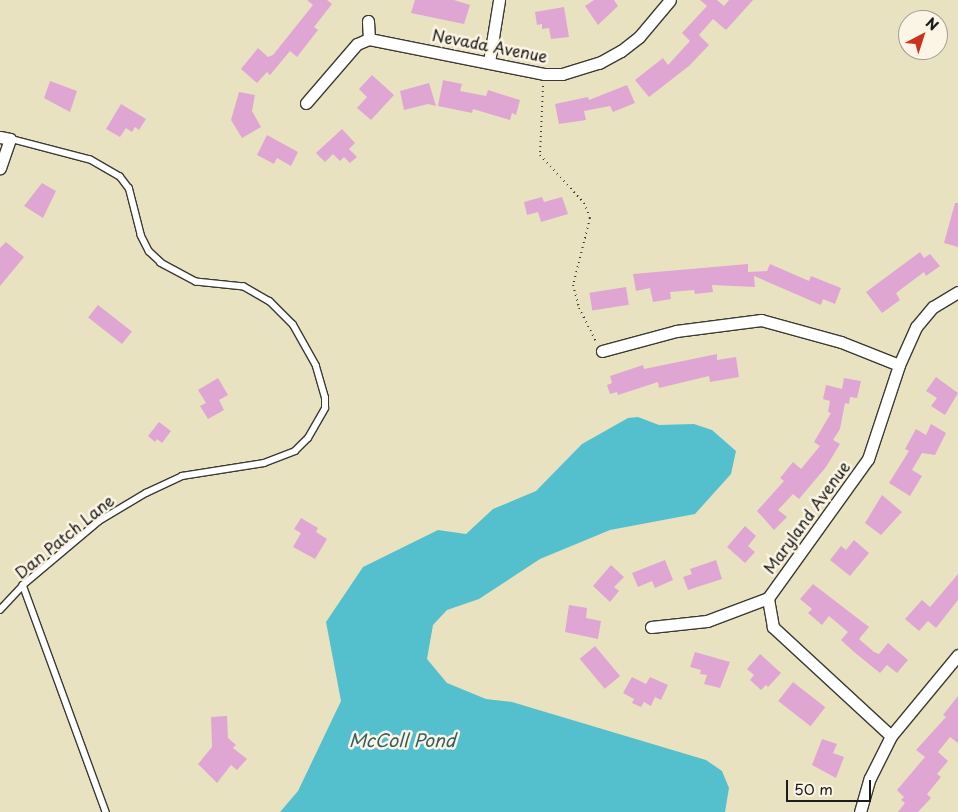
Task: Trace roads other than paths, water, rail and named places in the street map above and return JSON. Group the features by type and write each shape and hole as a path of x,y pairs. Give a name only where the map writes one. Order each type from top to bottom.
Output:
{"street":[{"path":"489,62 499,0"},
{"name":"Nevada Avenue","path":"369,39 544,74 562,74 580,69 621,51 639,37 670,0"},
{"path":"306,103 357,44 369,39 368,21"},
{"path":"0,168 5,138"},
{"name":"Maryland Avenue","path":"891,736 773,627 768,598 868,459 899,365 916,327 934,307 958,292"},
{"path":"602,351 676,332 761,320 841,342 899,365"},
{"path":"651,627 707,621 768,598"},
{"path":"860,812 870,778 891,736 958,655"}],"lane":[{"name":"Dan Patch Lane","path":"0,610 23,585 99,521 162,484 182,476 276,459 295,451 308,438 325,408 325,398 316,366 282,312 244,287 189,279 161,263 149,252 141,236 129,189 120,177 90,160 5,138"},
{"path":"23,585 106,812"}],"water":[{"name":"McColl Pond","path":"638,417 659,425 694,424 712,430 736,451 731,474 695,514 610,530 540,559 479,599 447,610 433,625 427,659 447,683 486,699 512,702 706,760 722,771 729,788 725,812 280,812 298,791 341,701 326,622 363,567 438,530 466,534 493,509 536,491 582,444 628,418"}]}
